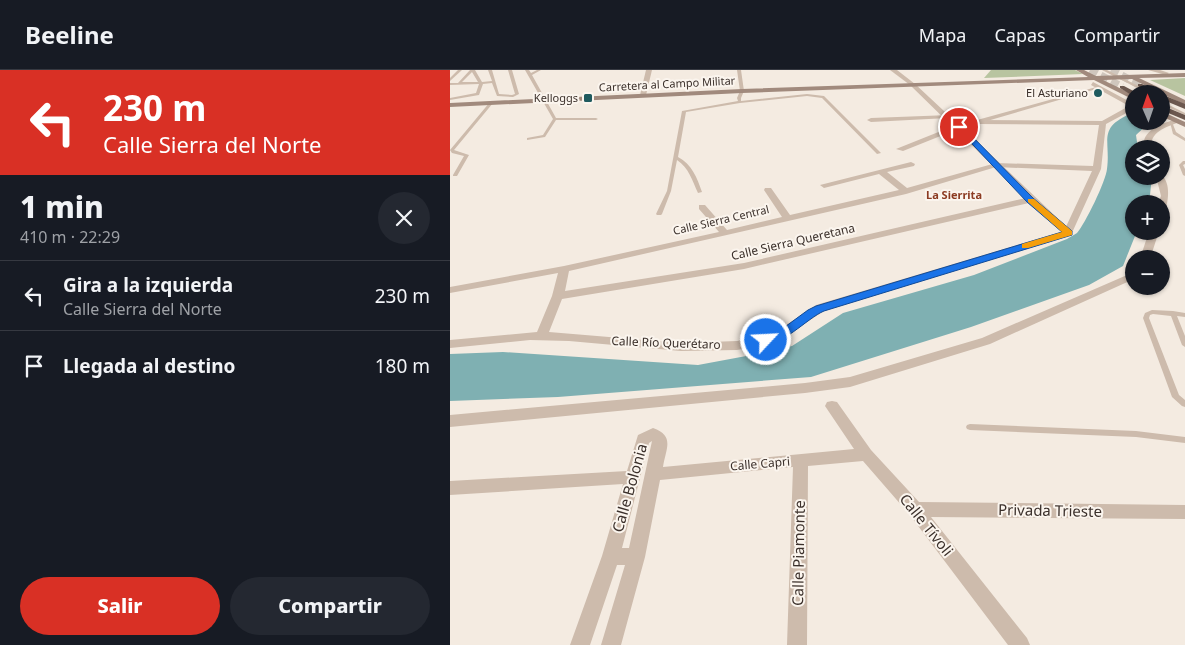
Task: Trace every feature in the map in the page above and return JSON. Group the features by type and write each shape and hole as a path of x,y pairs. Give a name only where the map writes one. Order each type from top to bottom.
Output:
{"highway":[{"path":"1118,77 1125,88"},
{"path":"1170,103 1185,110"}],"main road":[{"path":"1079,70 1094,81 1109,85 1125,95"},
{"path":"1109,85 1109,82 1118,77 1166,73 1185,74"},
{"path":"966,82 988,74"},
{"path":"1118,77 1185,74"},
{"name":"Carretera al Campo Militar","path":"450,105 1036,79 1094,81 1118,77"},
{"path":"1118,77 1142,84 1185,103"},
{"path":"1176,120 1185,125"}],"street":[{"path":"643,95 649,70"},
{"path":"893,70 948,116 1030,200 1068,233 1097,169 1103,123"},
{"path":"1151,70 1166,73"},
{"path":"900,149 1094,81 1119,98 1125,99"},
{"path":"1119,98 1125,99"},
{"path":"975,122 1103,123 1125,106"},
{"path":"871,120 948,116"},
{"path":"1147,140 1154,131 1176,120"},
{"path":"824,185 911,164"},
{"name":"Calle Sierra Central","path":"450,290 564,269 725,233 906,191 996,164 1097,169"},
{"path":"880,171 906,191"},
{"path":"768,190 787,218"},
{"name":"Calle Sierra Queretana","path":"558,296 744,266 1030,200"},
{"path":"702,208 725,233"},
{"name":"Calle Río Querétaro","path":"450,344 541,336 685,346 743,344 766,340 781,335 811,312 820,308 1068,233"},
{"path":"541,336 558,296 564,269"},
{"path":"450,421 805,388 850,382 986,341 1125,279"},
{"name":"Calle Tívoli","path":"832,406 866,454 914,509 1020,645"},
{"name":"Calle Bolonia","path":"580,645 611,556 643,439 653,434 661,439 636,557 611,645"},
{"name":"Calle Capri","path":"654,474 866,454"},
{"name":"Calle Piamonte","path":"797,645 801,460"},
{"path":"450,488 633,477"},
{"name":"Privada Trieste","path":"914,509 1185,512"},
{"path":"611,556 636,557"}],"lane":[{"path":"450,80 460,70"},
{"path":"459,84 472,70 482,83"},
{"path":"490,70 498,95 516,95 510,70"},
{"path":"527,70 555,119"},
{"path":"530,75 539,70"},
{"path":"739,70 742,91 739,98 740,102"},
{"path":"1098,70 1134,85"},
{"path":"1118,77 1131,85"},
{"path":"450,84 493,82"},
{"path":"450,99 478,94 482,83"},
{"path":"659,214 669,191 684,111 740,102 807,94 817,95 823,98 879,152"},
{"path":"455,176 467,155 452,150 490,103"},
{"path":"555,119 596,119"},
{"path":"528,139 544,136 555,119"},
{"path":"1176,120 1174,133 1185,140"},
{"path":"675,157 683,160 690,168 700,192"},
{"path":"1185,162 1181,165 1185,175"},
{"path":"1185,315 1152,312 1147,314 1146,318 1176,397 1185,404"},
{"path":"1173,313 1185,345"},
{"path":"970,427 1136,434 1185,440"}],"green space":[{"path":"991,70 1075,70 1083,74 984,78"},
{"path":"1185,78 1185,96 1170,89 1170,85 1161,85 1150,80"}],"water":[{"path":"1125,116 1125,130 1141,130 1136,135 1137,140 1125,140 1125,185 1151,185 1150,195 1125,195 1125,240 1133,240 1129,250 1125,250 1123,266 1089,285 971,327 811,377 558,397 450,401 450,354 503,352 698,365 792,346 843,313 974,275 1067,239 1081,228 1095,202 1106,175 1108,135 1114,123"}],"tunnel":[{"path":"1090,70 1122,87"},
{"path":"1111,70 1140,85"}],"slow traffic":[{"path":"1025,246 1068,233 1031,201"}],"place":[{"name":"El Asturiano","path":"1098,93"},
{"name":"Kelloggs","path":"588,98"}],"district":[{"name":"La Sierrita","path":"954,195"}],"route":[{"path":"766,340 781,335 811,312 820,308 1068,233 1030,200 959,127"}]}
